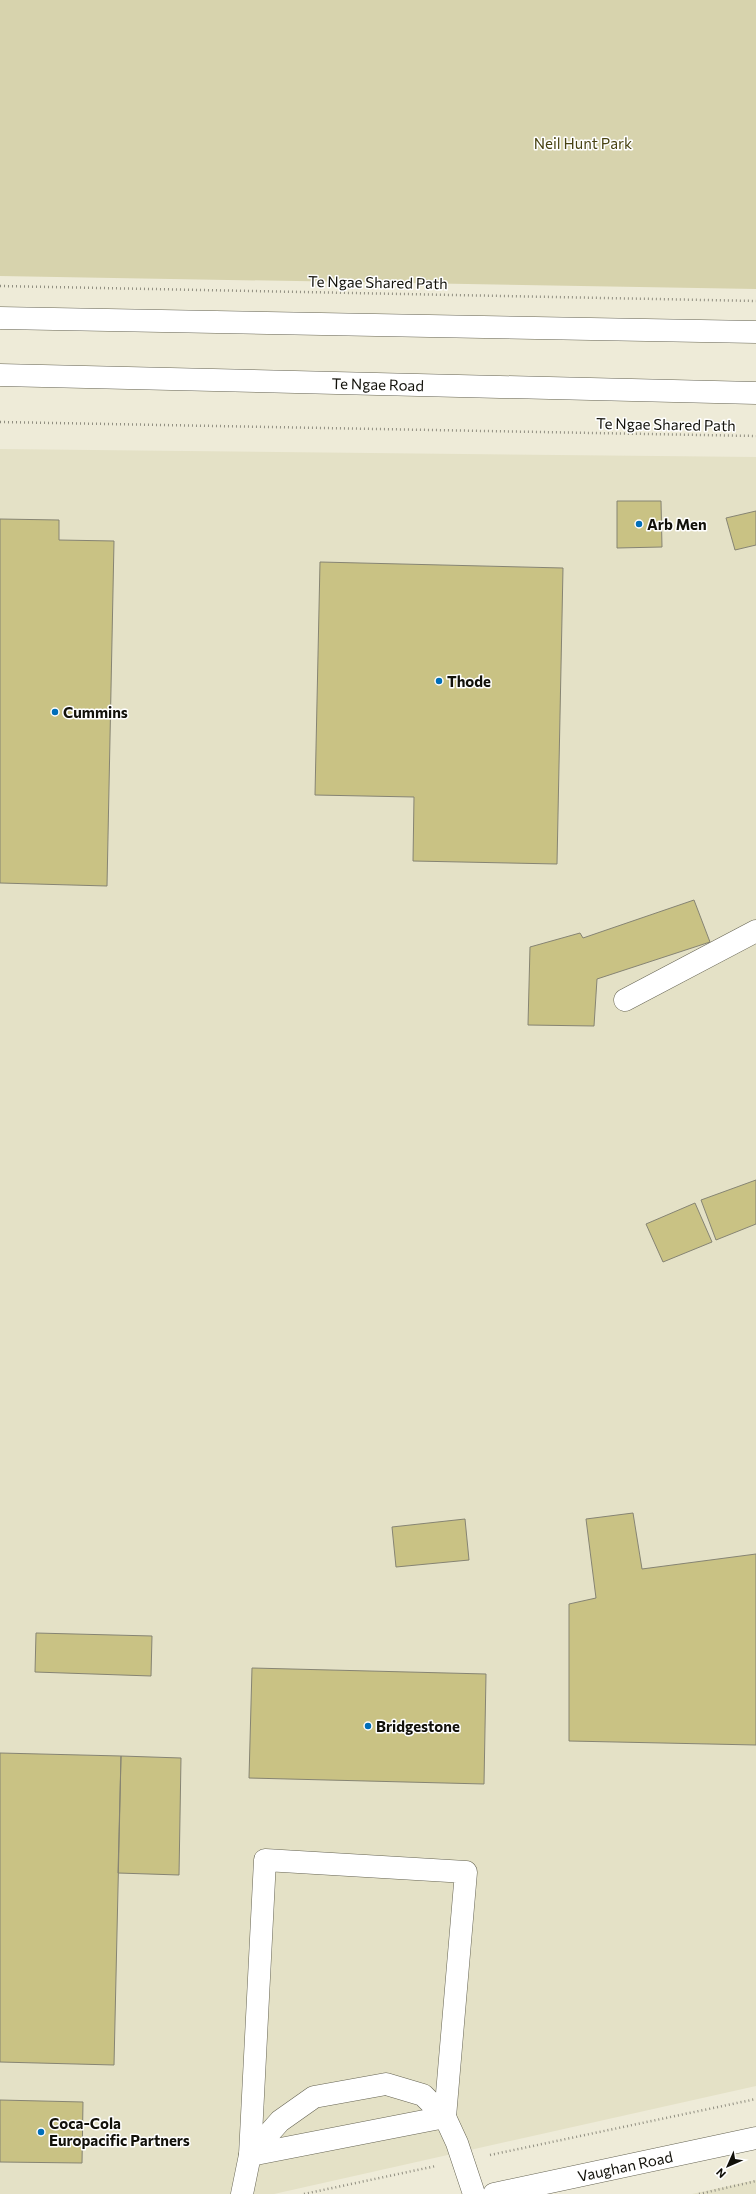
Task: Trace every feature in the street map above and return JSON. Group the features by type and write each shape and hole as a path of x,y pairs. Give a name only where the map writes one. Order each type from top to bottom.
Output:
{"main road":[{"path":"0,318 756,332"},
{"name":"Te Ngae Road","path":"0,375 756,393"},
{"path":"625,1000 756,931"},
{"path":"242,2194 250,2155 265,1860 466,1872 445,2117"},
{"path":"250,2155 280,2121 314,2097 350,2089 386,2084 423,2095 445,2117 464,2161 474,2194"},
{"path":"250,2155 445,2117"},
{"name":"Vaughan Road","path":"494,2194 756,2138"}],"path":[{"name":"Te Ngae Shared Path","path":"0,286 756,301"},
{"name":"Te Ngae Shared Path","path":"0,422 756,436"},
{"path":"304,2194 756,2099"},
{"path":"699,2194 756,2182"}],"shaded area":[{"path":"0,449 756,457 756,2086 274,2194 0,2194"},
{"path":"756,2180 756,2194 692,2194"}],"green space":[{"name":"Neil Hunt Park","path":"0,0 756,0 756,289 0,276"}],"building":[{"name":"Arb Men","path":"617,501 661,501 662,547 617,548"},
{"path":"756,511 756,545 735,550 726,518"},
{"name":"Cummins","path":"0,519 59,520 59,540 114,541 107,886 0,883"},
{"name":"Thode","path":"320,562 563,568 557,864 413,861 414,797 315,795"},
{"path":"694,900 710,942 597,979 594,1026 528,1025 530,947 580,933 583,938"},
{"path":"756,1180 756,1224 716,1240 701,1200"},
{"path":"695,1203 712,1242 663,1262 646,1224"},
{"path":"633,1513 642,1569 756,1554 756,1745 569,1741 569,1604 596,1598 586,1519"},
{"path":"465,1519 469,1560 396,1567 392,1527"},
{"path":"36,1633 152,1636 151,1676 35,1672"},
{"name":"Bridgestone","path":"252,1668 486,1674 484,1784 249,1778"},
{"path":"0,1753 121,1756 114,2065 0,2062"},
{"path":"121,1756 181,1758 179,1875 118,1873"},
{"name":"Coca-Cola Europacific Partners","path":"0,2100 83,2102 82,2163 0,2162"}],"place":[{"name":"Arb Men","path":"639,524"},
{"name":"Thode","path":"439,681"},
{"name":"Cummins","path":"55,712"},
{"name":"Bridgestone","path":"368,1726"},
{"name":"Coca-Cola Europacific Partners","path":"41,2132"}]}
